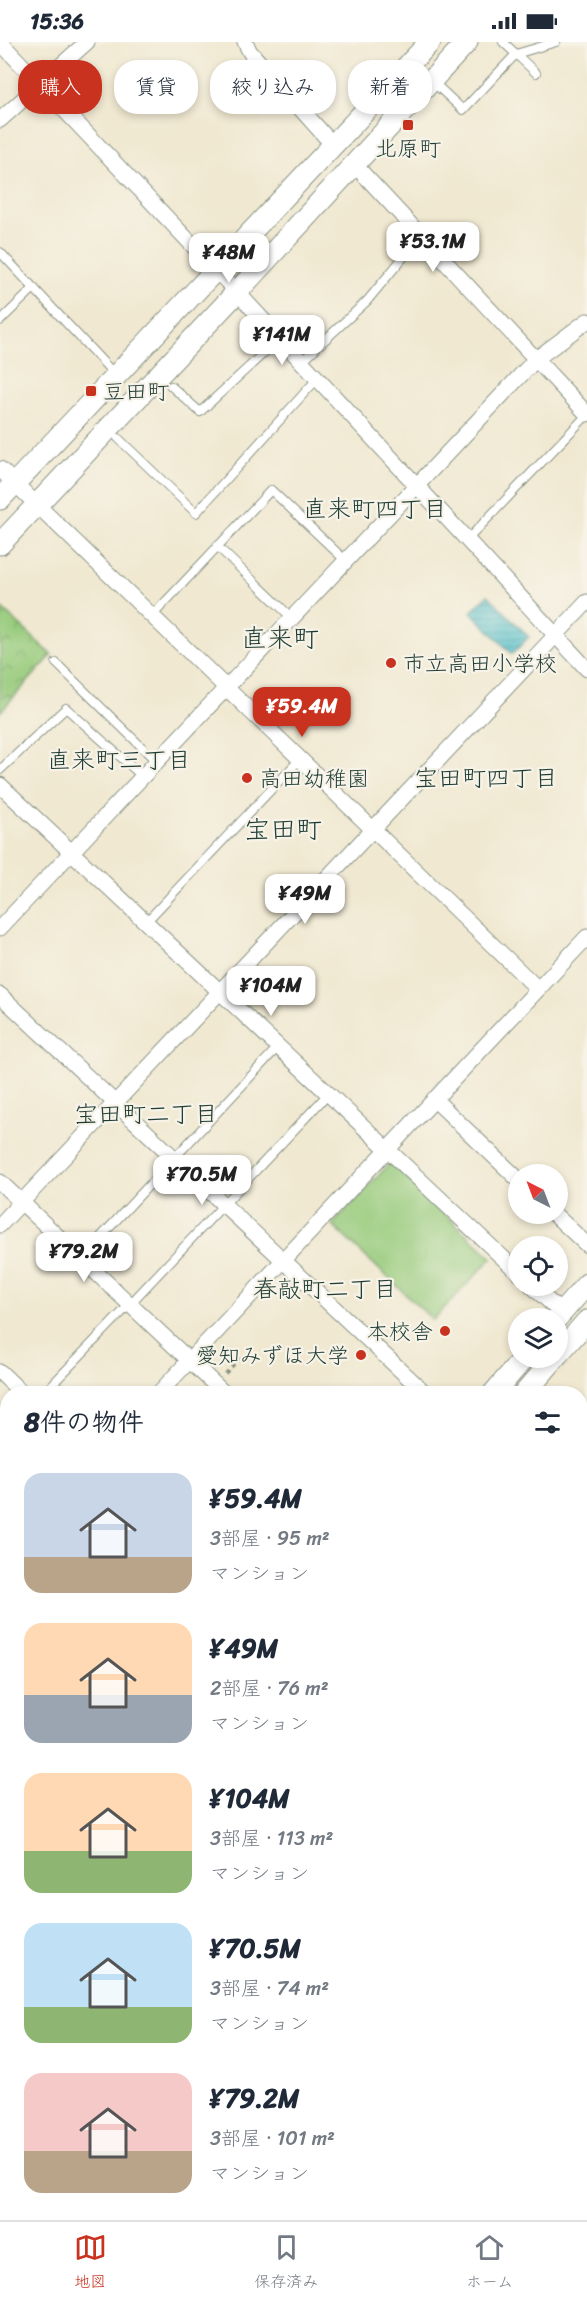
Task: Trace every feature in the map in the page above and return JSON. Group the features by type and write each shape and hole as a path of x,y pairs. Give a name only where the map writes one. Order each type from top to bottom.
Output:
{"street":[{"path":"0,42 18,61"},
{"path":"67,60 87,42"},
{"path":"430,42 116,376 5,484 36,505 538,989"},
{"path":"432,79 467,42"},
{"path":"252,45 333,145"},
{"path":"0,120 18,104"},
{"path":"69,114 216,269 587,669"},
{"path":"0,544 237,292 400,114"},
{"path":"354,164 587,414"},
{"path":"0,928 536,359 587,321"},
{"path":"0,1225 587,602"},
{"path":"0,785 508,1263"},
{"path":"166,1386 587,937"},
{"path":"0,995 417,1386"},
{"path":"434,1099 508,1170"},
{"path":"0,1182 217,1386"},
{"path":"565,1224 587,1245"},
{"path":"566,1308 587,1284"},
{"path":"541,1296 552,1308"},
{"path":"568,1343 587,1321"},
{"path":"500,1386 515,1368"},
{"path":"531,1386 547,1368"},
{"path":"0,1372 15,1386"}],"lane":[{"path":"503,42 536,73"},
{"path":"432,81 462,110 516,54 556,42"},
{"path":"301,362 367,301 421,236"},
{"path":"0,252 116,376"},
{"path":"0,321 34,288"},
{"path":"171,386 200,412 279,339"},
{"path":"118,438 196,513 317,379"},
{"path":"467,540 587,414"},
{"path":"152,616 271,490 346,561"},
{"path":"217,546 292,618"},
{"path":"56,663 157,762"},
{"path":"0,770 66,708 142,777"},
{"path":"146,922 300,759"},
{"path":"81,1258 278,1047"},
{"path":"50,1386 225,1205 328,1094"}],"path":[{"path":"222,1386 240,1358"}],"green space":[{"path":"0,607 52,655 0,712"},
{"path":"390,1163 492,1258 433,1320 332,1225"}],"water":[{"path":"488,595 529,637 512,654 471,612"}],"place":[{"name":"北原町","path":"408,125"},
{"name":"豆田町","path":"91,391"},
{"name":"市立高田小学校","path":"391,663"},
{"name":"高田幼稚園","path":"247,778"},
{"name":"本校舎","path":"445,1331"},
{"name":"愛知みずほ大学","path":"361,1355"}],"district":[{"name":"直来町四丁目","path":"375,509"},
{"name":"直来町","path":"280,638"},
{"name":"直来町三丁目","path":"119,760"},
{"name":"宝田町四丁目","path":"486,778"},
{"name":"宝田町","path":"283,829"},
{"name":"宝田町二丁目","path":"146,1114"},
{"name":"春敲町二丁目","path":"325,1289"}]}
